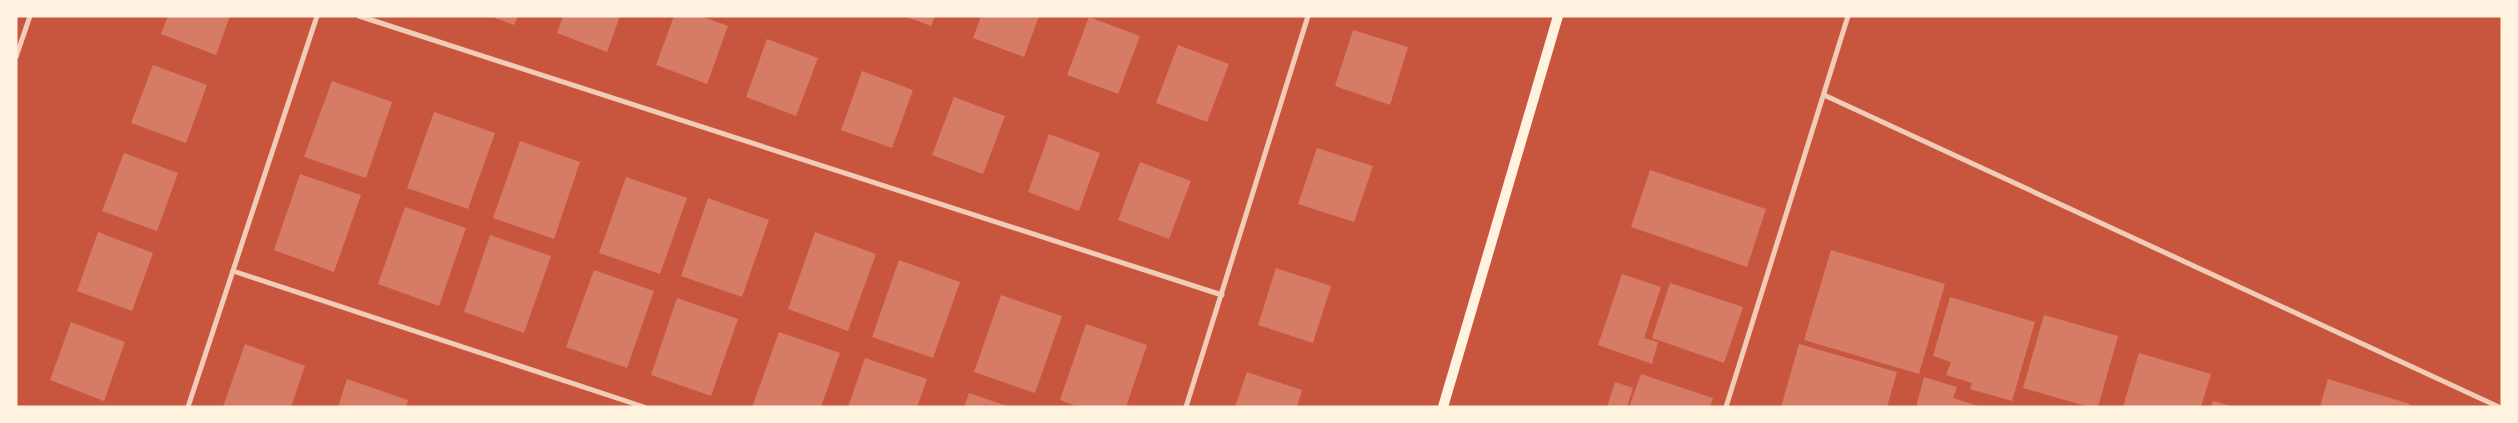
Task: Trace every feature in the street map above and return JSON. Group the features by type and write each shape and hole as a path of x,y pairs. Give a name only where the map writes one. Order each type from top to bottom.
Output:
{"main road":[{"path":"1443,407 1558,16"}],"street":[{"path":"16,58 30,16"},
{"path":"188,407 318,16"},
{"path":"359,16 1222,295"},
{"path":"1186,407 1308,16"},
{"path":"1726,407 1848,16"},
{"path":"1824,95 2499,407"},
{"path":"233,271 644,407"}],"building":[{"path":"168,16 230,16 216,55 161,34"},
{"path":"490,16 518,16 514,25"},
{"path":"563,16 620,16 607,52 557,33"},
{"path":"674,16 701,16 728,26 707,84 656,65"},
{"path":"904,16 935,16 931,26"},
{"path":"981,16 1039,16 1024,57 973,38"},
{"path":"1089,17 1140,36 1118,94 1067,75"},
{"path":"1353,30 1408,47 1390,105 1335,86"},
{"path":"767,39 818,58 796,116 746,97"},
{"path":"1178,45 1229,64 1207,122 1156,103"},
{"path":"153,65 207,85 186,143 131,123"},
{"path":"862,71 913,90 892,148 841,130"},
{"path":"332,81 392,102 366,178 304,157"},
{"path":"954,97 1005,116 983,174 932,155"},
{"path":"434,112 495,133 468,209 407,188"},
{"path":"1049,134 1100,153 1079,211 1028,192"},
{"path":"520,141 580,162 554,239 493,218"},
{"path":"1317,148 1373,166 1354,222 1298,204"},
{"path":"124,153 178,173 157,231 102,211"},
{"path":"1140,162 1191,181 1169,239 1118,220"},
{"path":"1650,170 1766,209 1747,267 1631,227"},
{"path":"300,174 361,195 334,272 274,250"},
{"path":"626,177 687,198 660,274 599,253"},
{"path":"708,198 769,220 742,297 681,276"},
{"path":"405,207 466,228 439,306 378,284"},
{"path":"98,232 153,253 132,311 77,291"},
{"path":"815,232 876,254 848,331 788,309"},
{"path":"490,235 551,256 524,333 464,312"},
{"path":"1831,250 1945,284 1919,374 1804,340"},
{"path":"899,260 960,282 933,358 872,337"},
{"path":"1276,268 1331,286 1313,343 1258,325"},
{"path":"594,270 654,291 627,368 566,347"},
{"path":"1622,274 1661,287 1644,338 1658,342 1652,364 1598,345"},
{"path":"1670,283 1743,307 1724,363 1652,338"},
{"path":"1001,295 1062,316 1035,393 974,372"},
{"path":"1950,297 2035,322 2012,401 1970,389 1972,383 1946,375 1951,362 1933,356"},
{"path":"677,298 738,319 711,396 651,375"},
{"path":"2044,315 2118,336 2098,407 2089,407 2023,388"},
{"path":"71,322 125,342 104,401 50,380"},
{"path":"1086,324 1147,345 1126,407 1078,407 1060,400"},
{"path":"779,332 840,353 821,407 752,407"},
{"path":"245,344 305,366 291,407 223,407"},
{"path":"1799,344 1897,372 1887,407 1781,407"},
{"path":"2139,353 2211,374 2201,407 2123,407"},
{"path":"865,358 927,379 917,407 848,407"},
{"path":"1247,372 1302,390 1297,407 1235,407"},
{"path":"1641,374 1713,398 1710,407 1629,407"},
{"path":"1924,377 1957,387 1953,398 1981,407 1916,407"},
{"path":"347,379 408,400 406,407 338,407"},
{"path":"2328,379 2410,404 2409,407 2320,407"},
{"path":"1615,382 1633,388 1627,407 1607,407"},
{"path":"969,393 1007,406 1007,407 964,407"},
{"path":"2213,401 2231,406 2231,407 2211,407"}]}
